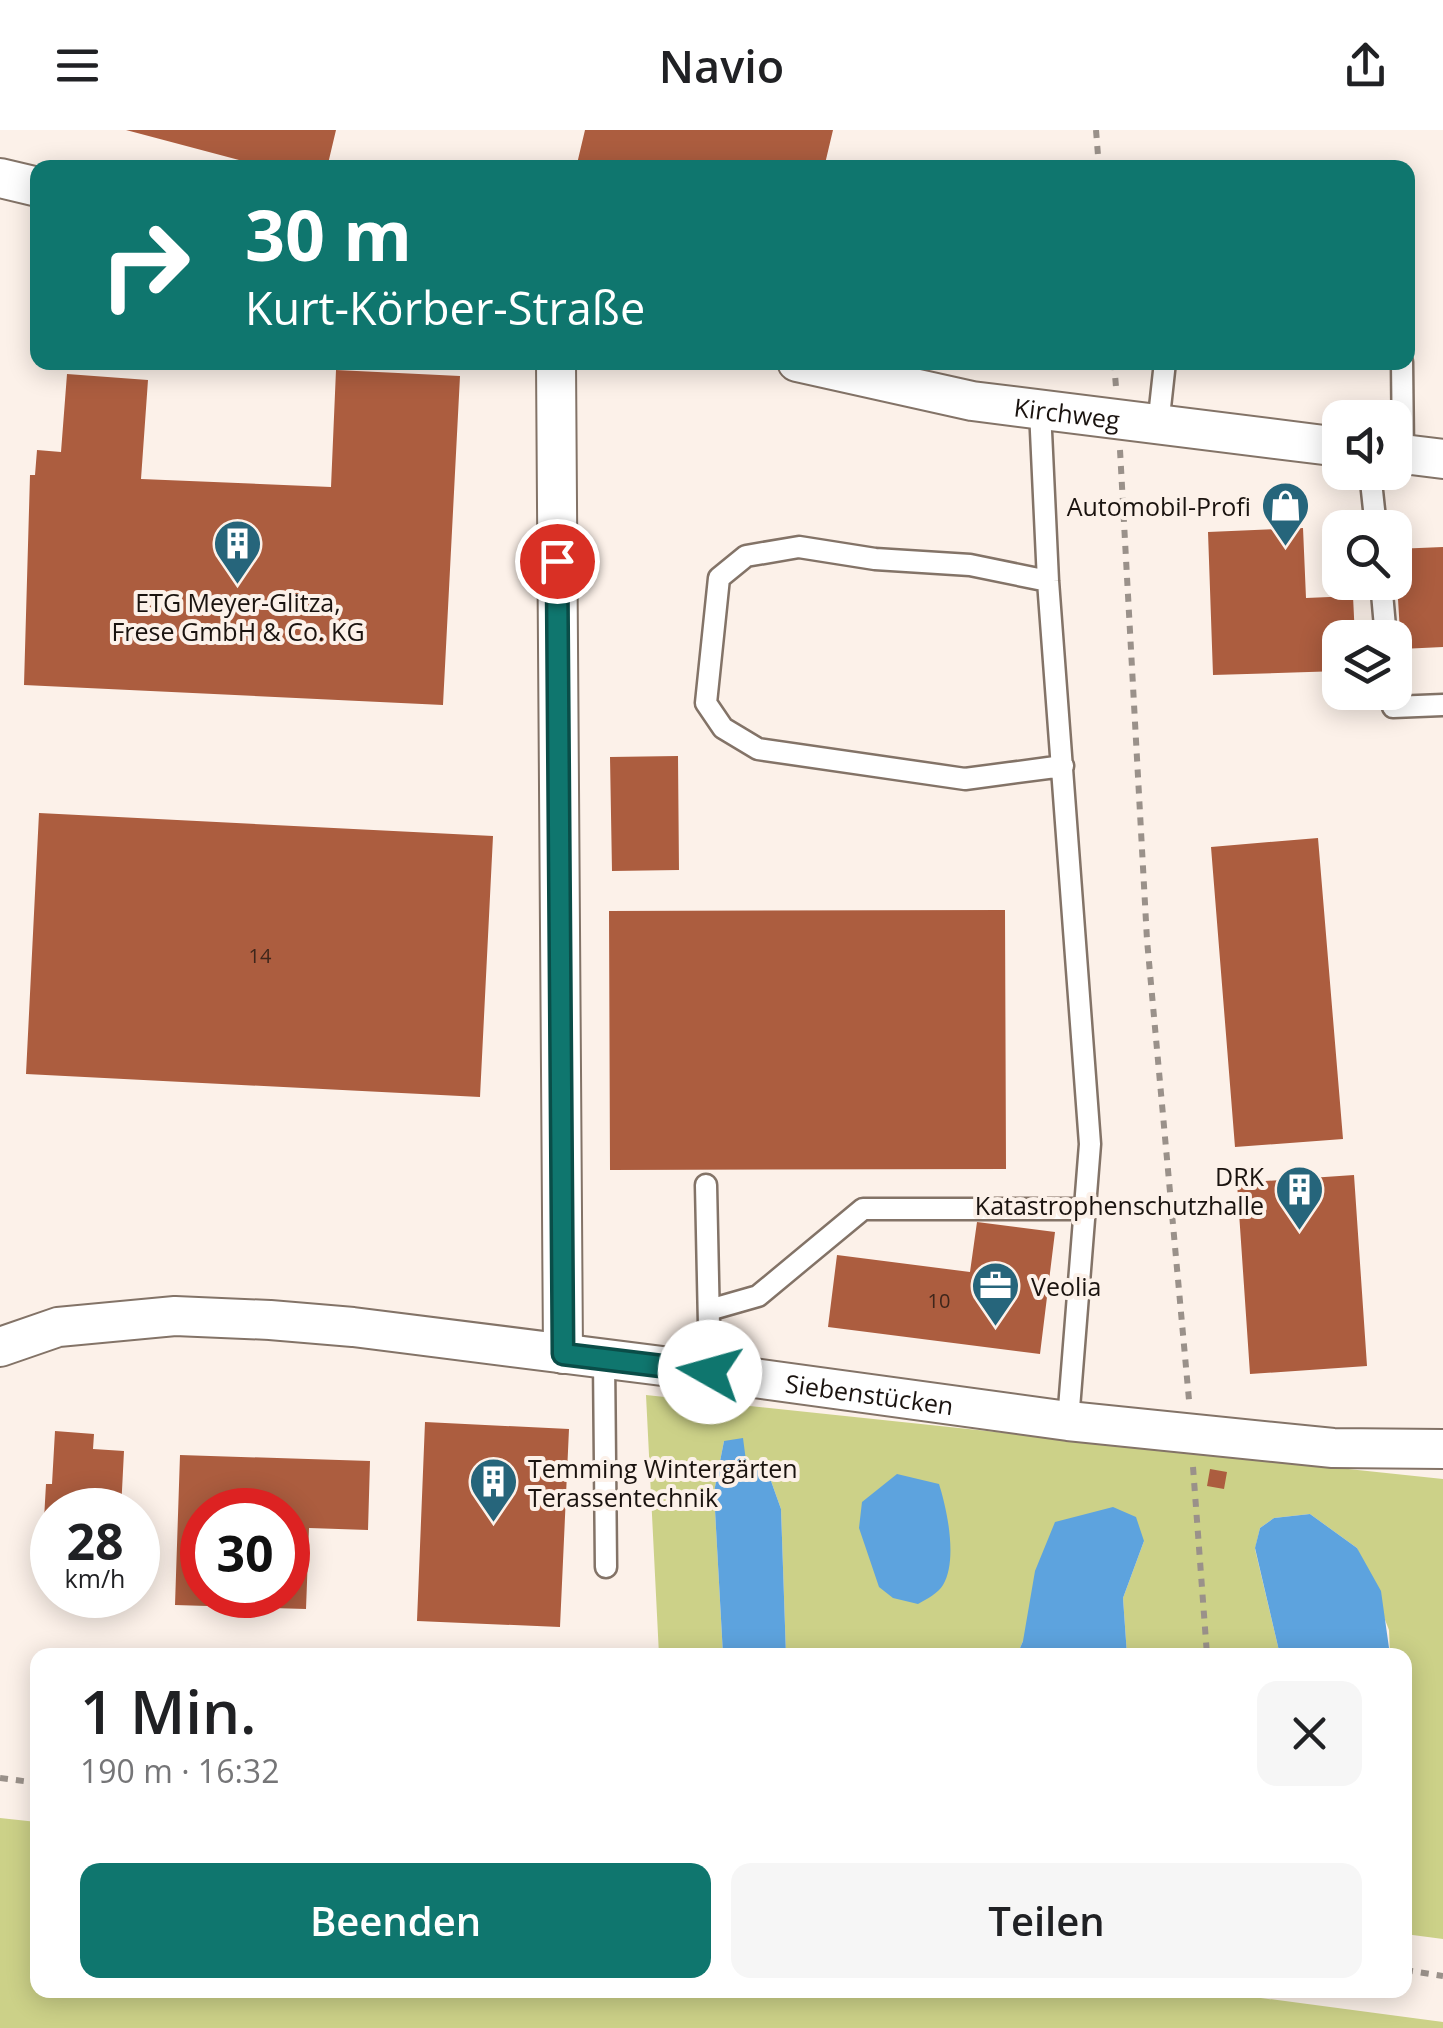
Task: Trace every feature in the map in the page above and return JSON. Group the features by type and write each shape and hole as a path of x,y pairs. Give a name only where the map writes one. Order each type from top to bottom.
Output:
{"street":[{"path":"0,178 30,185"},
{"path":"556,370 563,1354"},
{"name":"Kirchweg","path":"832,370 972,402 1322,445"},
{"path":"1412,460 1443,459"},
{"name":"Siebenstücken","path":"0,1347 58,1327 175,1316 353,1327 1068,1421 1333,1448 1443,1449"}],"lane":[{"path":"1158,426 1164,370"},
{"path":"1397,400 1401,370"},
{"path":"1040,410 1048,581 1090,1144 1068,1421"},
{"path":"1048,581 970,565 799,547 746,556 719,578 706,703 723,728 758,749 966,779 1063,766"},
{"path":"1412,707 1443,706"},
{"path":"706,1186 710,1372"},
{"path":"709,1310 758,1296 862,1208 1086,1208"},
{"path":"604,1359 606,1567"}],"path":[{"path":"1096,130 1098,160"},
{"path":"1115,370 1148,940 1207,1648"},
{"path":"0,1778 30,1782"},
{"path":"1412,1971 1443,1976"}],"green space":[{"path":"646,1395 1443,1479 1443,1939 1412,1935 1412,1648 1390,1648 1389,1630 1357,1548 1310,1514 1274,1518 1260,1528 1255,1549 1278,1648 1127,1648 1123,1598 1144,1541 1023,1641 1020,1648 786,1648 781,1509 771,1481 724,1441 714,1492 723,1648 659,1648"},
{"path":"0,1818 30,1821 30,1998 1262,1998 1443,2022 1443,2028 0,2028"}],"water":[{"path":"743,1438 746,1461 771,1481 781,1509 786,1648 723,1648 714,1492 724,1441"},
{"path":"897,1474 939,1484 948,1520 947,1575 938,1591 918,1604 893,1598 879,1587 859,1528 862,1502"},
{"path":"1113,1507 1136,1517 1144,1541 1123,1598 1127,1648 1020,1648 1035,1571 1055,1522"},
{"path":"1310,1514 1357,1548 1381,1591 1389,1648 1278,1648 1255,1548 1260,1528 1274,1518"}],"building":[{"path":"126,130 336,130 329,160 239,160"},
{"path":"585,130 833,130 826,160 578,160"},
{"name":"ETG Meyer-Glitza, Frese GmbH & Co. KG","path":"336,370 460,376 443,705 24,685 30,475 35,475 37,450 61,452 67,374 148,380 141,479 331,487"},
{"path":"1303,528 1306,598 1353,600 1354,620 1322,620 1322,672 1213,675 1208,532"},
{"path":"1443,547 1443,647 1412,648 1412,620 1399,620 1398,600 1412,600 1412,548"},
{"path":"678,756 679,870 612,871 610,757"},
{"path":"39,813 493,836 480,1097 26,1074"},
{"path":"1318,838 1343,1139 1235,1147 1211,847"},
{"path":"1005,910 1006,1169 610,1170 609,911"},
{"name":"DRK Katastrophenschutzhalle","path":"1354,1175 1367,1366 1250,1374 1237,1183"},
{"path":"977,1222 1055,1232 1040,1354 828,1327 837,1255 970,1272"},
{"name":"Temming Wintergärten Terassentechnik","path":"425,1422 569,1429 560,1627 417,1621"},
{"path":"55,1431 94,1434 93,1449 124,1451 122,1488 46,1488 46,1484 52,1484"},
{"path":"180,1455 370,1461 368,1530 310,1528 310,1488 180,1488 180,1605 175,1605"},
{"path":"1210,1469 1227,1472 1224,1489 1207,1486"}],"place":[{"name":"Automobil-Profi","path":"1286,548"},
{"name":"ETG Meyer-Glitza, Frese GmbH & Co. KG","path":"238,586"},
{"name":"DRK Katastrophenschutzhalle","path":"1299,1232"},
{"name":"Veolia","path":"996,1328"},
{"name":"Temming Wintergärten Terassentechnik","path":"493,1524"}],"route":[{"path":"557,561 563,1354 710,1372"}]}
